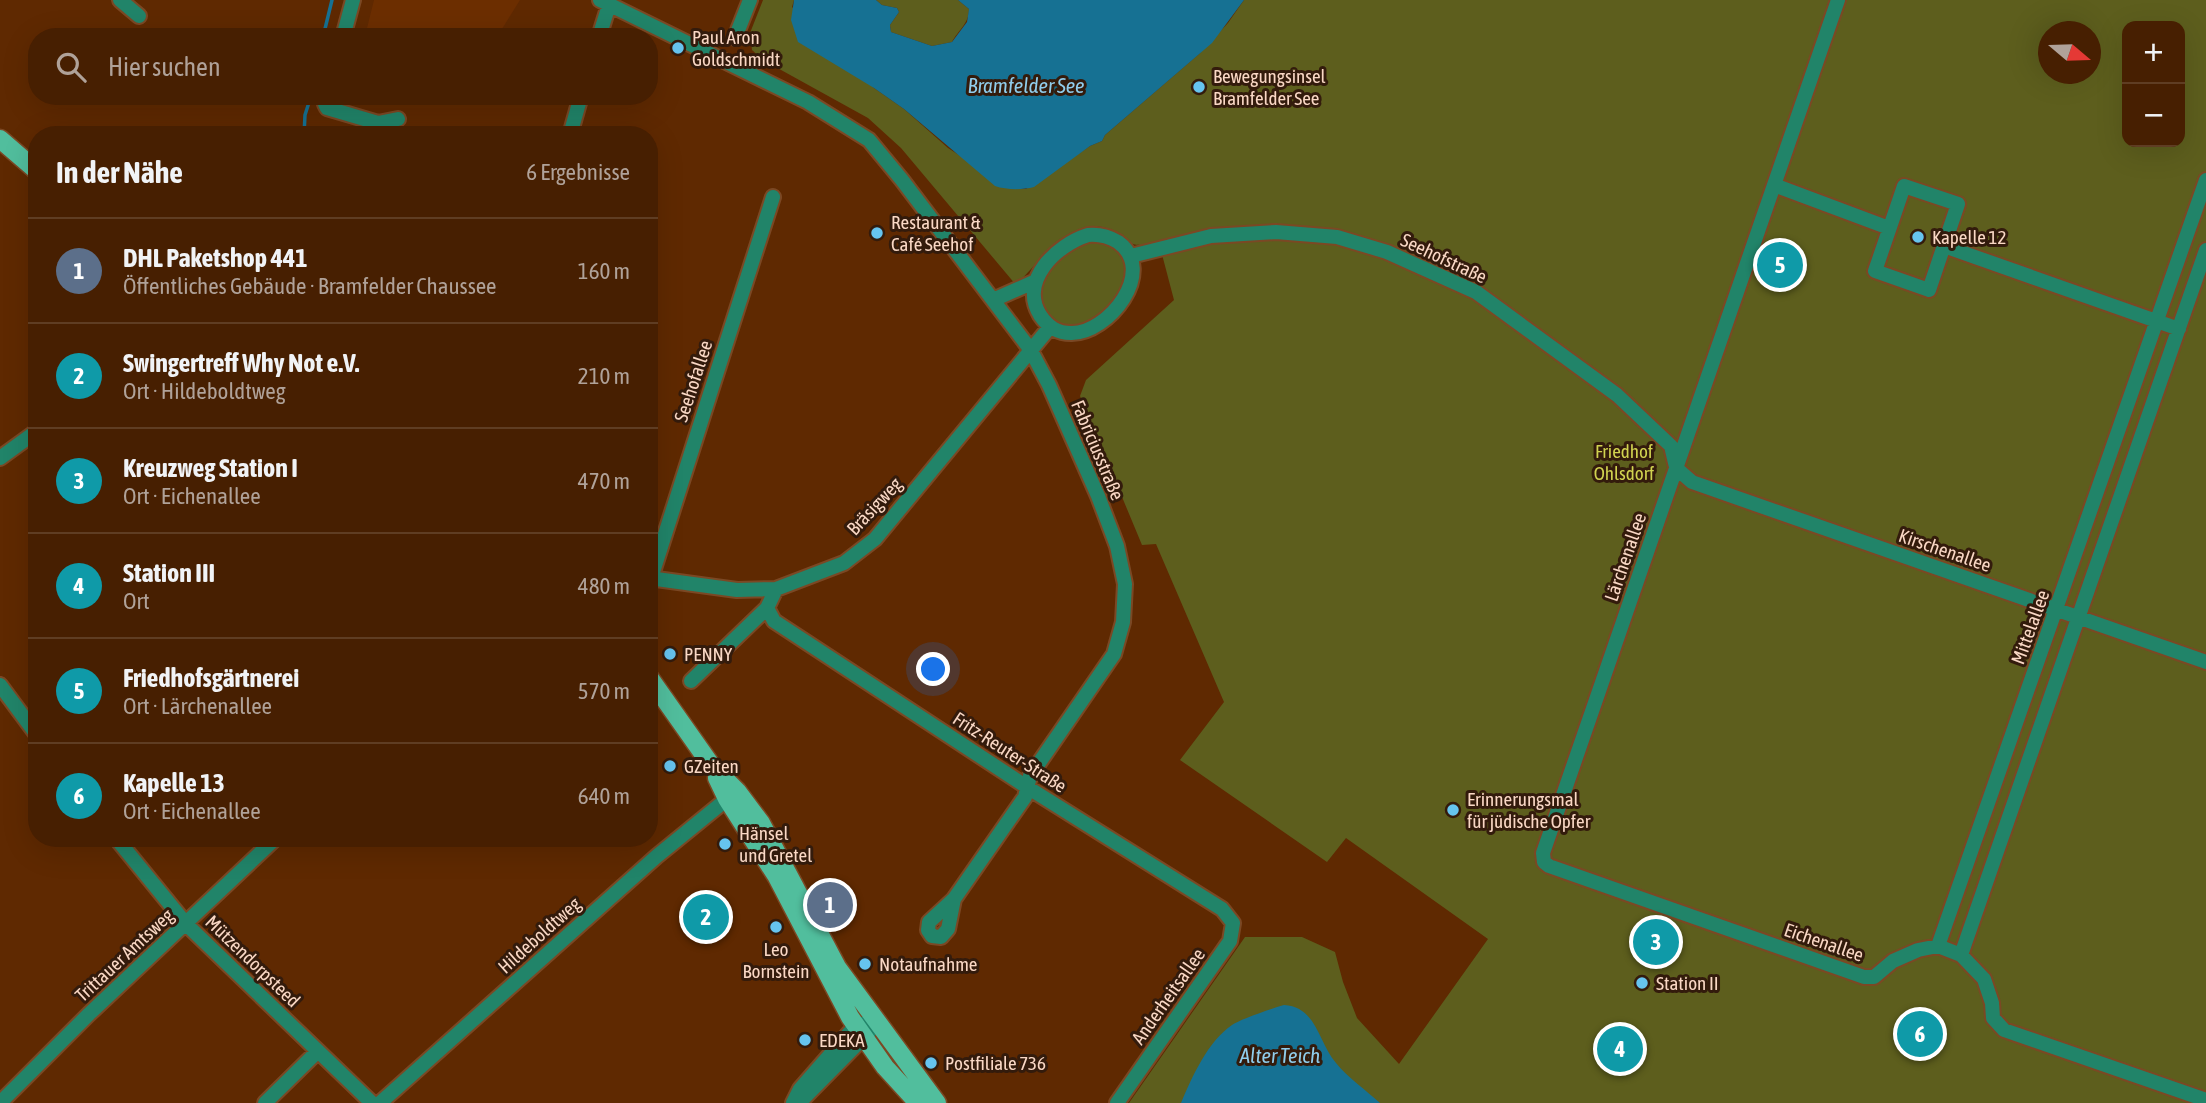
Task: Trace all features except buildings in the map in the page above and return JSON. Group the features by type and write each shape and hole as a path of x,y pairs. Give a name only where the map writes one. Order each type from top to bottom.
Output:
{"main road":[{"path":"0,139 28,163"},
{"path":"658,690 711,765 737,791 761,823 837,967 937,1103"},
{"path":"711,765 727,799 777,877 839,998 885,1068 918,1103"}],"street":[{"path":"120,0 139,16"},
{"path":"345,28 353,0"},
{"path":"735,38 750,0"},
{"name":"Lärchenallee","path":"1544,862 1543,853 1838,0"},
{"path":"601,28 604,3"},
{"name":"Fabriciusstraße","path":"604,3 656,28"},
{"name":"Fabriciusstraße","path":"658,29 769,82 839,120 869,140 1030,349 1049,385 1117,546 1125,584 1123,622 1114,654 1030,776 1025,797 954,899"},
{"path":"326,105 327,108 378,123 398,119"},
{"path":"573,126 578,105"},
{"name":"Mittelallee","path":"1938,947 2206,180"},
{"path":"1774,185 1889,228"},
{"path":"1904,186 1958,204 1944,246 1929,289 1875,271 1904,186"},
{"name":"Seehofallee","path":"658,553 772,197"},
{"name":"Seehofstraße","path":"1130,256 1211,236 1276,232 1337,237 1387,252 1476,292 1617,395 1671,446 1676,468"},
{"path":"1088,235 1109,237 1125,248 1130,256 1133,278 1128,292 1098,324 1087,331 1060,332 1050,327 1035,306 1033,295 1041,270 1070,243 1088,235"},
{"path":"1944,246 2179,329"},
{"path":"1962,955 2206,250"},
{"path":"993,300 1036,281"},
{"name":"Bräsigweg","path":"658,579 737,590 776,589 844,563 875,539 1050,327"},
{"path":"0,458 28,438"},
{"name":"Kirschenallee","path":"1676,468 1692,482 2206,662"},
{"path":"691,681 767,608 776,589"},
{"name":"Fritz-Reuter-Straße","path":"767,608 774,621 1027,787 1222,909"},
{"path":"0,685 28,723"},
{"name":"Hildeboldtweg","path":"380,1103 657,856 727,799"},
{"name":"Mützendorpsteed","path":"123,847 186,924 372,1103"},
{"name":"Trittauer Amtsweg","path":"0,1102 267,847"},
{"name":"Eichenallee","path":"1544,862 1560,870 1864,977 1874,977 1893,961 1911,952 1938,947"},
{"name":"Anderheitsallee","path":"1117,1103 1230,941 1233,923 1222,909"},
{"path":"1938,947 1962,955 1984,979 1992,1003 1993,1018 2004,1030 2206,1100"},
{"path":"793,1103 800,1089 860,1032 876,1022"},
{"path":"799,1103 860,1032"},
{"path":"265,1103 318,1051"}],"shaded area":[{"path":"374,0 520,0 503,28 367,28"}],"green space":[{"name":"Friedhof Ohlsdorf","path":"763,0 794,0 792,7 874,88 904,109 948,148 1010,188 1026,189 1090,146 1102,141 1105,135 1199,54 1228,23 1244,0 2206,0 2206,1103 1129,1103 1245,937 1302,937 1335,952 1357,1018 1399,1064 1488,939 1346,838 1327,862 1180,760 1224,702 1156,544 1142,545 1080,396 1086,380 1174,300 1159,243 1136,245 1120,238 1109,229 1096,226 1083,228 1058,243 1016,285 901,148 868,118 763,60 752,50 750,33"},
{"path":"876,0 958,0 969,9 969,14 952,42 932,46 891,32 890,25 899,12 897,8 882,5"},
{"path":"1086,241 1110,245 1122,256 1125,271 1120,289 1094,318 1077,326 1060,325 1048,317 1041,301 1044,280 1058,260"}],"water":[{"name":"Bramfelder See","path":"794,0 876,0 882,5 897,8 899,12 890,25 891,32 932,46 952,42 967,22 969,9 958,0 1244,0 1212,43 1105,135 1102,141 1090,146 1034,187 1014,189 995,186 904,109 798,42 791,20"},
{"name":"Alter Teich","path":"1284,1005 1304,1012 1316,1027 1336,1063 1380,1103 1181,1103 1202,1060 1223,1032 1242,1020"}],"waterway":[{"path":"325,28 332,0"},
{"path":"304,126 308,105"}],"place":[{"name":"Paul Aron Goldschmidt","path":"678,48"},
{"name":"Bewegungsinsel Bramfelder See","path":"1199,87"},
{"name":"Restaurant & Café Seehof","path":"877,233"},
{"name":"Kapelle 12","path":"1918,237"},
{"name":"Friedhofsgärtnerei","path":"1780,265"},
{"name":"PENNY","path":"670,654"},
{"name":"GZeiten","path":"670,766"},
{"name":"Erinnerungsmal für jüdische Opfer","path":"1453,810"},
{"name":"Hänsel und Gretel","path":"725,844"},
{"name":"DHL Paketshop 441","path":"830,905"},
{"name":"Swingertreff Why Not e.V.","path":"706,917"},
{"name":"Leo Bornstein","path":"776,927"},
{"name":"Kreuzweg Station I","path":"1656,942"},
{"name":"Notaufnahme","path":"865,964"},
{"name":"Station II","path":"1642,983"},
{"name":"Kapelle 13","path":"1920,1034"},
{"name":"EDEKA","path":"805,1040"},
{"name":"Station III","path":"1620,1049"},
{"name":"Postfiliale 736","path":"931,1063"}]}
